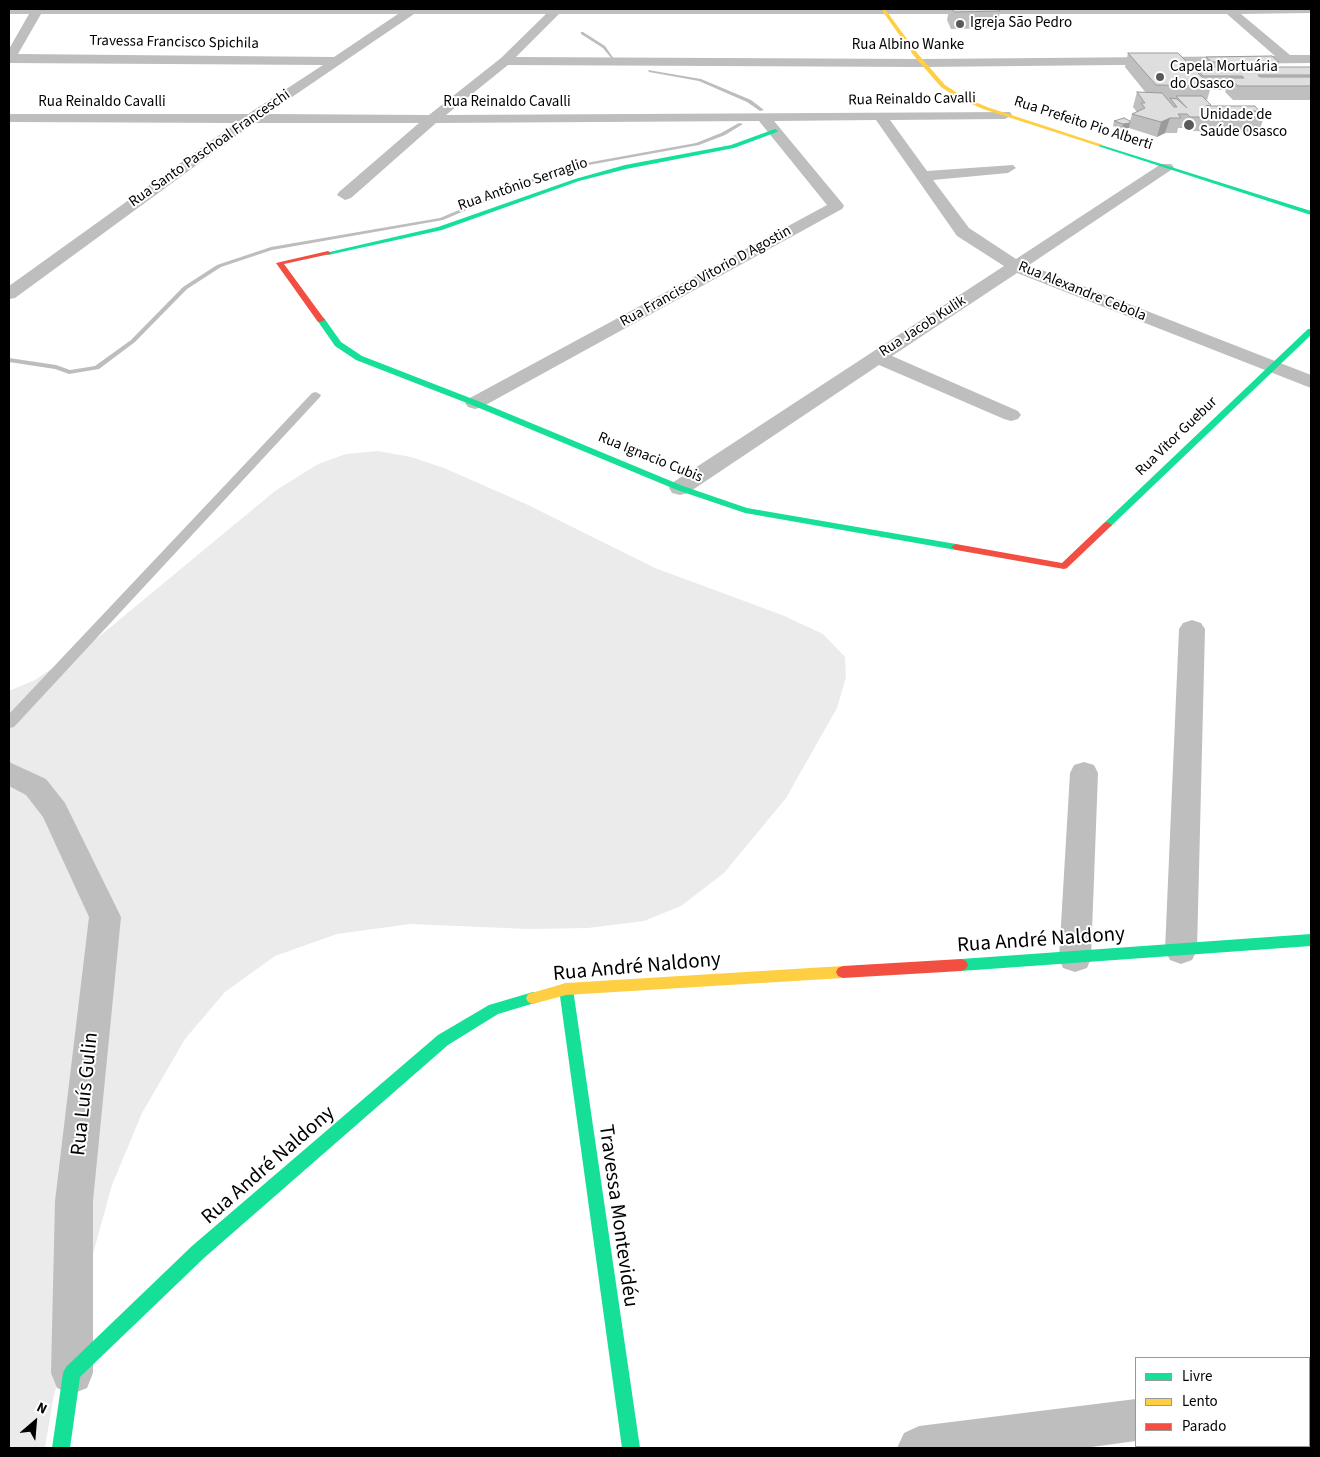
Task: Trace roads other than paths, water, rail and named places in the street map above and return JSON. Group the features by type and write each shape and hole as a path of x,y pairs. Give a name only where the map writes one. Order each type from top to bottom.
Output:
{"street":[{"path":"9,11 413,9 1311,10"},
{"name":"Rua Santo Paschoal Franceschi","path":"9,294 249,120 413,9"},
{"path":"1230,9 1287,59"},
{"path":"9,59 37,10"},
{"path":"345,195 432,119 505,61 557,10"},
{"name":"Rua Prefeito Pio Alberti","path":"884,10 923,63 943,86 960,97 1005,115 1311,213"},
{"name":"Travessa Francisco Spichila","path":"9,59 338,61"},
{"name":"Rua Albino Wanke","path":"505,61 923,63 1311,60"},
{"name":"Rua Reinaldo Cavalli","path":"9,118 249,120 1005,115"},
{"name":"Rua Alexandre Cebola","path":"881,116 963,232 1015,266 1311,382"},
{"name":"Rua Francisco Vitorio D Agostin","path":"476,403 836,206 763,117"},
{"name":"Rua Antônio Serraglio","path":"280,263 440,230 578,180 626,167 732,147 774,131"},
{"name":"Rua Jacob Kulik","path":"680,488 1166,167"},
{"path":"924,176 1008,168"},
{"name":"Rua Ignacio Cubis","path":"280,263 338,344 359,358 476,403 680,488 744,510 1064,566"},
{"name":"Rua Vitor Guebur","path":"1064,566 1311,330"},
{"path":"877,358 1011,415"},
{"path":"1182,950 1192,629"},
{"path":"1075,958 1084,773"},
{"name":"Rua Luís Gulin","path":"9,774 36,787 55,811 105,917 74,1201 72,1373 61,1448"},
{"name":"Rua André Naldony","path":"72,1373 198,1252 443,1040 494,1009 566,989 1075,958 1311,940"},
{"name":"Travessa Montevidéu","path":"566,989 631,1448"},
{"path":"918,1448 1135,1420"}],"lane":[{"path":"9,722 316,396"}],"waterway":[{"path":"582,33 604,47 613,58"},
{"path":"649,71 700,80 749,101 762,110"},
{"path":"9,360 56,367 69,372 97,368 133,341 185,288 219,266 271,249 441,219 560,169 697,144 723,134 741,124"}],"place":[{"name":"Igreja São Pedro","path":"960,24"},
{"name":"Capela Mortuária do Osasco","path":"1160,77"},
{"name":"Unidade de Saúde Osasco","path":"1189,125"}]}
